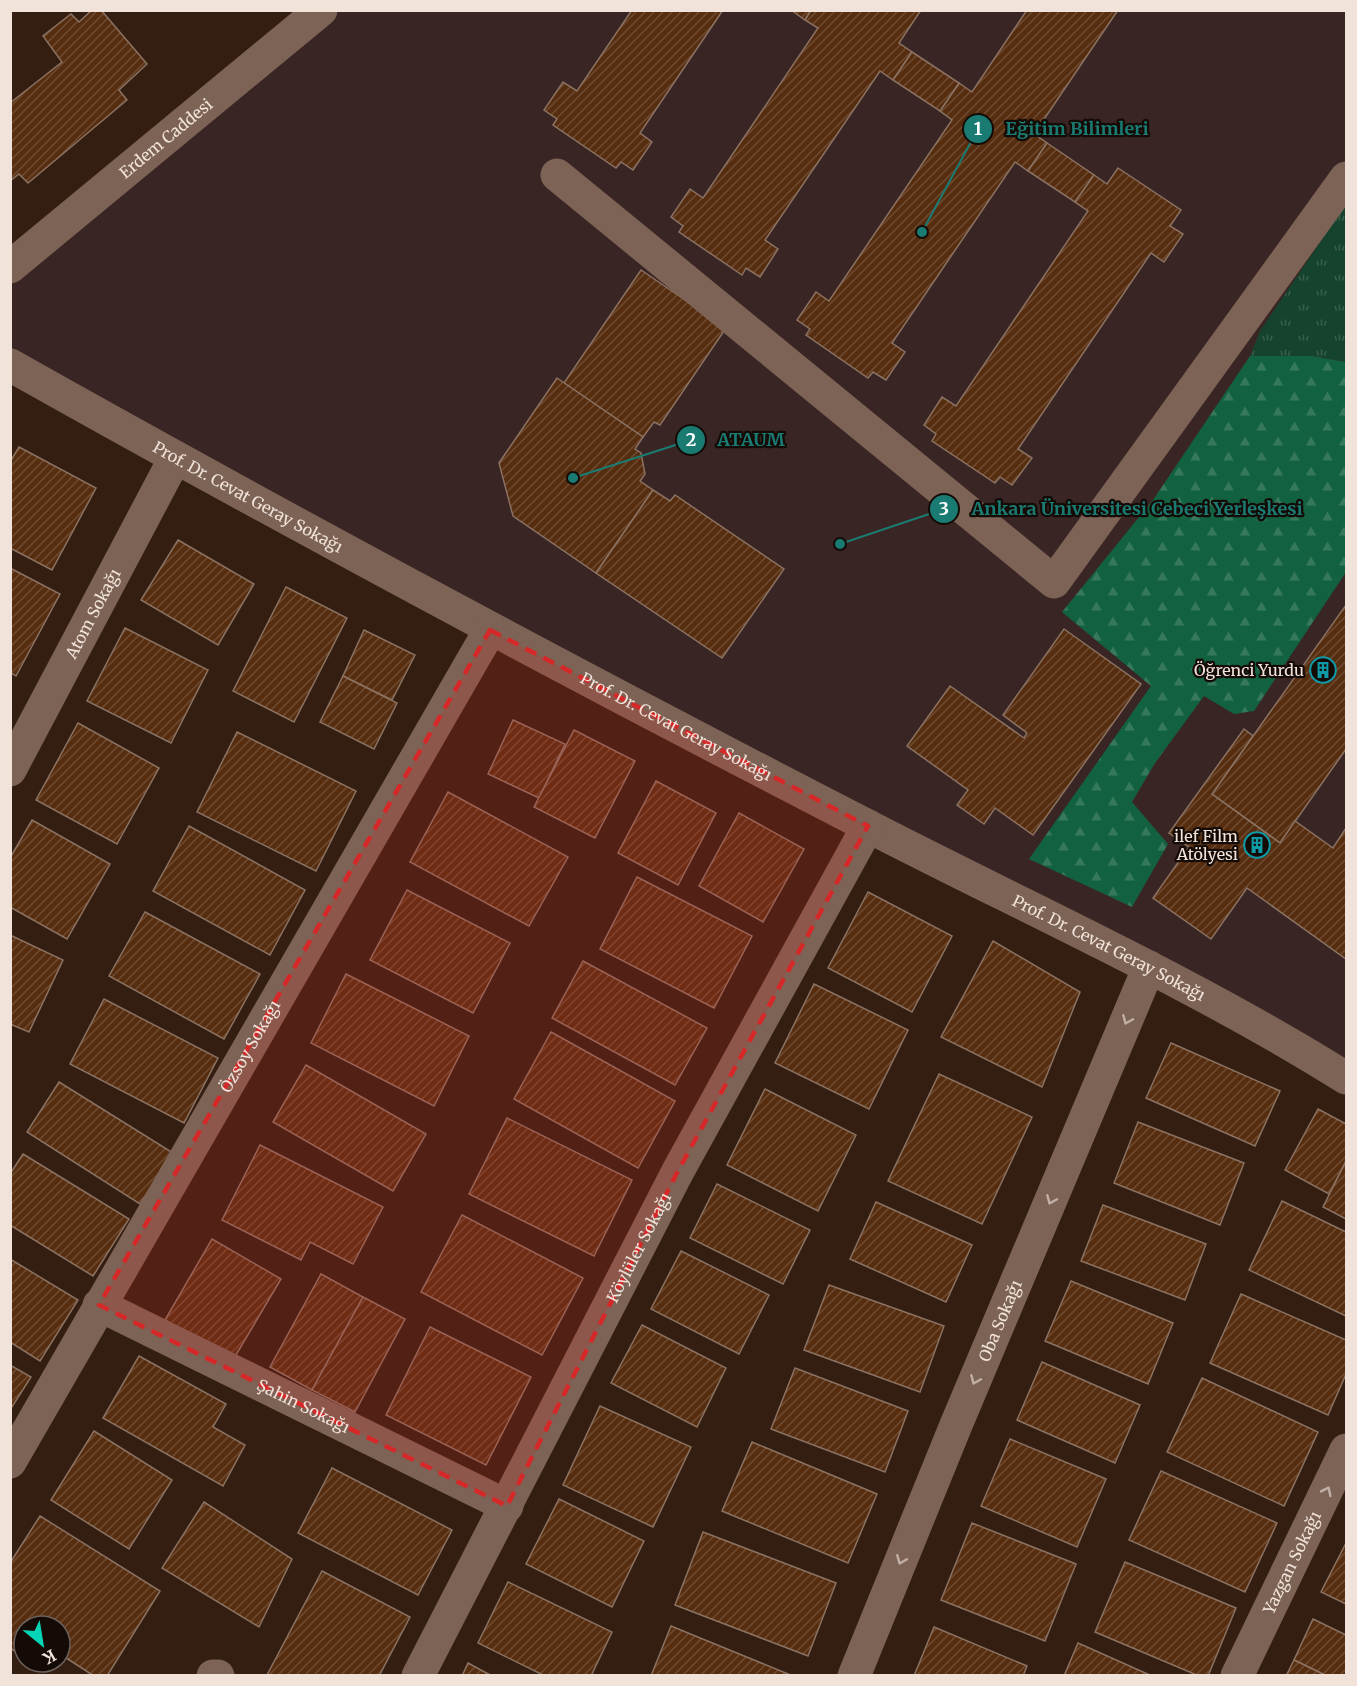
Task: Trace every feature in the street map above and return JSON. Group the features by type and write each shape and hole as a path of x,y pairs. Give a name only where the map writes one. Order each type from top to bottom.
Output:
{"street":[{"name":"Erdem Caddesi","path":"10,267 321,10"},
{"path":"557,175 1054,582 1347,178"},
{"name":"Prof. Dr. Cevat Geray Sokağı","path":"10,365 490,630 868,826 1149,967 1347,1078"},
{"name":"Atom Sokağı","path":"10,770 176,458"},
{"name":"Özsoy Sokağı","path":"10,1462 490,630"},
{"name":"Köylüler Sokağı","path":"418,1676 678,1172 868,826"},
{"name":"Oba Sokağı","path":"854,1676 960,1414 1149,967"},
{"name":"Şahin Sokağı","path":"99,1305 507,1506"},
{"name":"Yazgan Sokağı","path":"1237,1676 1347,1450"},
{"path":"213,1676 218,1676"}],"highlighted area":[{"path":"490,630 868,826 678,1171 507,1506 99,1305"}],"shaded area":[{"path":"321,11 1346,11 1346,1078 11,365 11,267"}],"green space":[{"path":"1346,204 1346,362 1312,356 1250,356 1260,331"},
{"path":"1250,356 1312,356 1346,362 1346,572 1254,711 1234,714 1204,696 1155,763 1132,802 1168,844 1132,907 1029,859 1151,686 1062,612 1153,500"}],"building":[{"path":"92,10 101,10 147,64 119,90 127,100 28,183 19,174 10,181 10,103 62,62 43,36 71,14 79,22"},
{"path":"632,10 723,10 640,133 652,142 633,170 621,162 616,168 553,125 557,119 544,110 563,82 577,91"},
{"path":"791,10 811,10 805,20"},
{"path":"811,10 921,10 899,43 912,52 893,80 880,71 765,240 778,249 760,277 746,268 742,275 679,232 683,226 671,217 690,189 703,198 818,28 805,20"},
{"path":"1027,10 1118,10 1034,134 1047,143 1028,171 1015,162 892,343 905,352 886,380 873,372 868,378 806,335 810,329 797,320 816,292 829,301 952,120 940,111 959,83 972,92"},
{"path":"912,52 959,83 940,111 893,80"},
{"path":"1047,143 1094,175 1075,202 1028,171"},
{"path":"1118,168 1181,210 1170,226 1183,234 1164,262 1151,253 1018,449 1032,458 1012,485 1000,477 995,483 932,441 936,434 924,425 942,397 956,406 1088,211 1075,202 1094,175 1107,184"},
{"path":"641,270 726,328 660,425 654,422 643,437 564,383"},
{"path":"557,378 643,437 635,449 641,453 645,474 640,481 653,490 596,573 513,516 499,463"},
{"path":"19,447 96,488 52,570 10,548 10,462"},
{"path":"653,490 670,501 675,495 784,569 722,658 596,573"},
{"path":"178,540 254,584 218,645 141,600"},
{"path":"10,568 60,594 16,676 10,672"},
{"path":"286,587 347,618 294,722 233,691"},
{"name":"Öğrenci Yurdu","path":"1346,605 1346,749 1280,843 1212,794"},
{"path":"125,628 208,670 171,743 87,701"},
{"path":"1064,629 1141,684 1033,835 995,808 984,824 957,805 968,790 907,746 950,686 1024,738 1027,733 1003,715"},
{"path":"364,630 415,655 392,700 343,676"},
{"path":"343,676 397,703 374,749 320,722"},
{"path":"513,720 565,744 539,798 488,774"},
{"path":"78,723 159,768 117,844 36,800"},
{"name":"ilef Film Atölyesi","path":"1244,729 1253,736 1212,794 1280,843 1295,821 1333,848 1346,828 1346,959 1247,888 1211,939 1153,898 1189,847 1169,833"},
{"path":"574,730 635,761 595,838 534,807"},
{"path":"237,732 356,791 316,871 197,812"},
{"path":"656,781 716,813 678,885 618,853"},
{"path":"448,792 568,857 529,926 410,862"},
{"path":"739,813 804,849 763,922 699,886"},
{"path":"32,820 110,864 67,939 10,907 10,858"},
{"path":"189,826 305,890 270,955 153,891"},
{"path":"637,877 752,936 714,1008 600,949"},
{"path":"407,890 510,943 473,1013 370,960"},
{"path":"868,892 952,936 912,1012 828,968"},
{"path":"145,912 260,974 224,1039 109,976"},
{"path":"10,935 63,960 29,1032 10,1024"},
{"path":"993,941 1080,992 1042,1087 941,1037"},
{"path":"583,961 707,1028 675,1085 552,1018"},
{"path":"346,974 469,1036 434,1106 311,1043"},
{"path":"814,984 908,1030 869,1109 775,1063"},
{"path":"104,999 218,1058 184,1123 70,1064"},
{"path":"551,1032 675,1101 638,1168 514,1099"},
{"path":"1171,1043 1280,1091 1255,1146 1146,1098"},
{"path":"306,1065 426,1134 393,1191 273,1122"},
{"path":"939,1074 1032,1117 982,1224 888,1181"},
{"path":"59,1082 173,1153 140,1204 27,1132"},
{"path":"765,1089 856,1135 818,1211 727,1165"},
{"path":"1318,1109 1346,1124 1346,1161 1329,1194 1285,1170"},
{"path":"507,1118 632,1180 594,1256 469,1194"},
{"path":"1138,1122 1244,1163 1220,1225 1114,1183"},
{"path":"260,1145 383,1207 353,1264 310,1242 301,1260 222,1220"},
{"path":"23,1154 129,1219 93,1276 10,1225 10,1174"},
{"path":"1346,1161 1346,1219 1323,1207"},
{"path":"717,1184 810,1230 783,1284 690,1238"},
{"path":"1282,1201 1346,1232 1346,1316 1249,1270"},
{"path":"876,1202 972,1245 946,1302 850,1259"},
{"path":"1103,1205 1206,1244 1185,1300 1081,1261"},
{"path":"462,1215 583,1278 542,1355 421,1292"},
{"path":"212,1239 281,1279 233,1360 165,1320"},
{"path":"681,1251 769,1295 739,1354 651,1309"},
{"path":"10,1259 78,1300 40,1361 10,1342"},
{"path":"321,1274 363,1297 312,1390 270,1367"},
{"path":"1071,1281 1173,1323 1148,1384 1045,1341"},
{"path":"829,1285 944,1326 920,1392 804,1350"},
{"path":"1241,1294 1346,1340 1346,1374 1328,1415 1210,1363"},
{"path":"363,1297 405,1319 355,1412 312,1390"},
{"path":"642,1325 726,1368 697,1427 611,1383"},
{"path":"430,1327 531,1377 486,1465 386,1415"},
{"path":"139,1356 226,1404 213,1427 245,1445 223,1486 103,1418"},
{"path":"1042,1362 1140,1405 1115,1463 1017,1420"},
{"path":"10,1365 31,1377 10,1410"},
{"path":"795,1368 908,1411 885,1472 771,1429"},
{"path":"1202,1378 1318,1432 1284,1506 1167,1452"},
{"path":"600,1406 691,1447 653,1527 563,1485"},
{"path":"94,1431 172,1480 129,1549 51,1500"},
{"path":"1010,1439 1106,1479 1077,1547 981,1506"},
{"path":"752,1442 877,1494 848,1563 722,1511"},
{"path":"332,1468 452,1530 418,1595 298,1533"},
{"path":"1161,1471 1277,1523 1245,1592 1129,1540"},
{"path":"559,1499 644,1541 612,1607 526,1564"},
{"path":"204,1502 292,1559 259,1627 162,1568"},
{"path":"40,1516 160,1591 107,1676 94,1676 72,1662 72,1614 12,1614 12,1649 10,1648 10,1563"},
{"path":"972,1523 1076,1564 1045,1641 941,1600"},
{"path":"703,1532 836,1583 808,1656 675,1605"},
{"path":"1346,1543 1346,1604 1321,1592"},
{"path":"1125,1562 1236,1608 1208,1676 1199,1676 1095,1632"},
{"path":"322,1571 410,1617 379,1676 267,1675"},
{"path":"508,1582 612,1632 591,1676 545,1676 478,1643"},
{"path":"1313,1619 1346,1635 1346,1676 1327,1676 1294,1660"},
{"path":"671,1626 793,1676 651,1676"},
{"path":"934,1627 1027,1666 1023,1676 914,1676"},
{"path":"1078,1643 1152,1676 1064,1676"},
{"path":"1294,1660 1327,1676 1286,1676"},
{"path":"468,1663 492,1676 462,1676"}],"place":[{"name":"Eğitim Bilimleri","path":"922,232"},
{"name":"ATAUM","path":"573,478"},
{"name":"Ankara Üniversitesi Cebeci Yerleşkesi","path":"840,544"},
{"name":"Öğrenci Yurdu","path":"1323,670"},
{"name":"ilef Film Atölyesi","path":"1257,845"}]}
